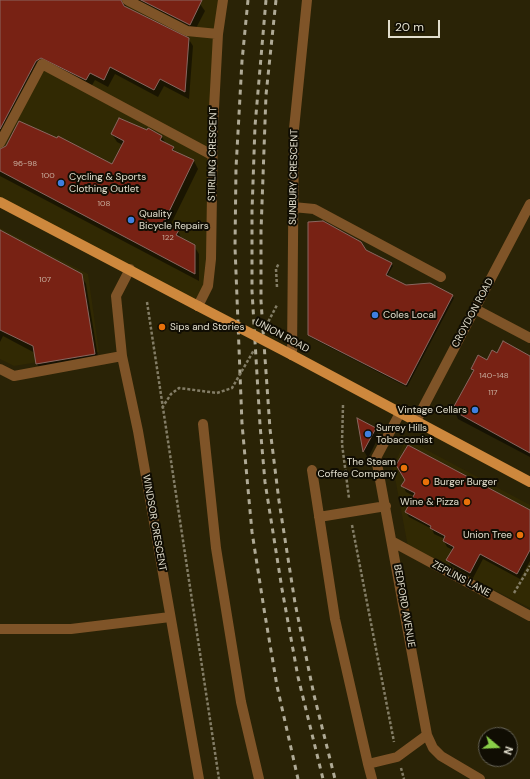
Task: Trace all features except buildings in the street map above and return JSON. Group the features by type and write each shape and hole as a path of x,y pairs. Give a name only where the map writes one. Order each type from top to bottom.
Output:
{"main road":[{"name":"UNION ROAD","path":"0,202 130,269 530,482"}],"street":[{"path":"127,0 187,31 218,34"},
{"name":"STIRLING CRESCENT","path":"198,306 208,286 211,259 212,155 218,34 223,0"},
{"name":"SUNBURY CRESCENT","path":"292,355 294,129 308,0"},
{"path":"0,143 42,64 212,155"},
{"name":"CROYDON ROAD","path":"416,421 530,204"},
{"path":"294,207 314,209 441,277"},
{"name":"WINDSOR CRESCENT","path":"130,269 116,296 122,356 138,431 199,779"},
{"path":"475,309 530,338"},
{"path":"0,369 14,376 122,356"},
{"name":"BEDFORD AVENUE","path":"400,413 376,458 393,542 427,735 434,748 441,756 480,779"},
{"path":"203,424 217,556 241,702 259,779"},
{"path":"312,470 335,619 372,779"},
{"path":"319,517 386,506"},
{"name":"ZEPLINS LANE","path":"393,542 530,616"},
{"path":"0,629 71,629 170,617"},
{"path":"368,764 397,757 427,735"}],"path":[{"path":"146,302 219,779"},
{"path":"162,410 171,394 179,388 217,393 226,392 236,384 277,305"},
{"path":"343,405 342,444 350,511 397,757 404,779"},
{"path":"508,604 530,566"}],"shaded area":[{"path":"0,0 223,0 211,259 198,306 0,200"},
{"path":"0,228 88,274 99,352 14,366 0,359"},
{"path":"406,439 530,505 530,608 408,547 393,467"}],"railway":[{"path":"248,0 242,61 236,168 235,247 242,424 252,532 264,609 277,686 298,779"},
{"path":"266,0 255,126 252,211 252,291 260,425 265,482 282,589 298,677 323,779"},
{"path":"276,0 266,95 261,231 261,301 270,429 279,501 295,603 314,695 335,779"}],"place":[{"name":"Cycling & Sports Clothing Outlet","path":"61,183"},
{"name":"Quality Bicycle Repairs","path":"131,220"},
{"name":"Coles Local","path":"375,315"},
{"name":"Sips and Stories","path":"162,327"},
{"name":"Vintage Cellars","path":"475,410"},
{"name":"Surrey Hills Tobacconist","path":"368,434"},
{"name":"The Steam Coffee Company","path":"404,468"},
{"name":"Burger Burger","path":"426,482"},
{"name":"Wine & Pizza","path":"467,502"},
{"name":"Union Tree","path":"520,535"}]}
